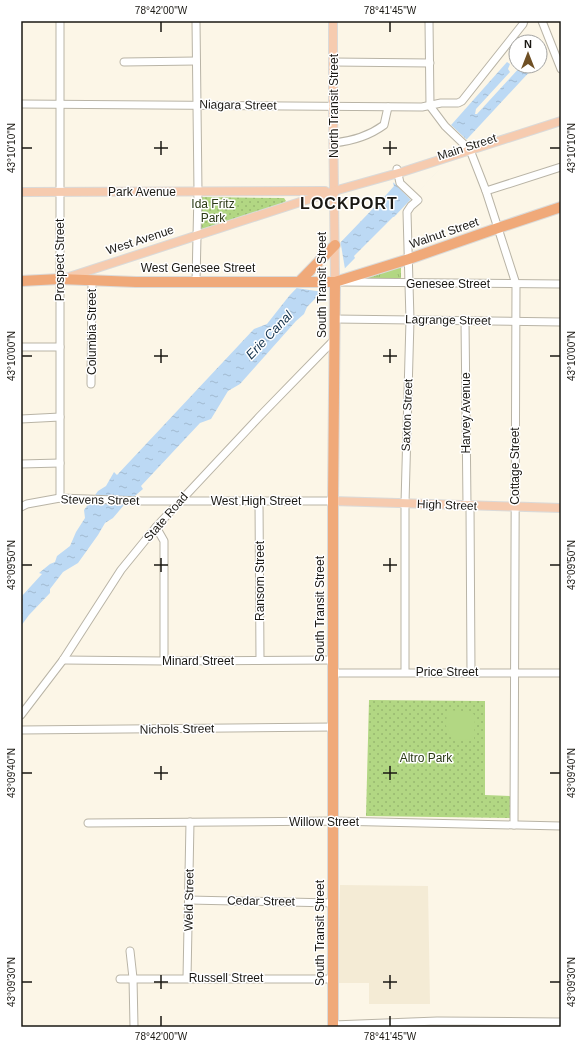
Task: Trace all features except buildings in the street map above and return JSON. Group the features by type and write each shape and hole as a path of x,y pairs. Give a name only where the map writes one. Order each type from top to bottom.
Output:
{"highway":[{"name":"Walnut Street","path":"334,281 409,259 561,207"},
{"path":"297,281 335,242"},
{"name":"West Genesee Street","path":"60,279 92,281 196,282 334,281"},
{"name":"West Avenue","path":"21,281 60,279"},
{"name":"South Transit Street","path":"333,1026 334,281"}],"main road":[{"name":"North Transit Street","path":"333,21 334,191"},
{"name":"Main Street","path":"334,191 400,171 561,116"},
{"name":"Main Street","path":"463,149 561,121"},
{"name":"Park Avenue","path":"21,192 334,191"},
{"name":"West Avenue","path":"60,279 334,191"},
{"name":"South Transit Street","path":"334,191 334,281"},
{"name":"High Street","path":"333,501 561,508"}],"street":[{"name":"Prospect Street","path":"60,21 60,498"},
{"path":"196,21 198,192 196,282"},
{"path":"429,21 430,106"},
{"name":"Niagara Street","path":"21,104 388,107 430,106 441,103 461,102 515,36 524,24 524,21"},
{"path":"542,21 561,69"},
{"path":"124,62 196,61"},
{"path":"333,62 430,63"},
{"name":"Cottage Street","path":"430,106 463,149 486,191 516,284 514,825"},
{"path":"334,143 345,142 373,133 384,125 388,107"},
{"path":"486,191 561,167"},
{"name":"Saxton Street","path":"400,171 400,183 418,200 407,212 410,320 405,503 405,672"},
{"name":"Columbia Street","path":"91,384 92,281"},
{"name":"Genesee Street","path":"334,281 409,284 561,284"},
{"name":"Lagrange Street","path":"335,319 561,322"},
{"name":"Harvey Avenue","path":"465,321 471,672"},
{"name":"State Road","path":"21,715 63,660 121,570 156,527 335,339"},
{"path":"21,347 60,347"},
{"path":"21,419 60,417"},
{"path":"21,464 60,462"},
{"name":"Stevens Street","path":"21,507 27,504 60,498 77,500 180,501"},
{"name":"West High Street","path":"180,501 333,501"},
{"name":"Ransom Street","path":"260,501 260,660"},
{"path":"156,527 164,541 164,661"},
{"name":"Minard Street","path":"63,660 334,660"},
{"name":"Price Street","path":"334,673 561,673"},
{"name":"Nichols Street","path":"21,730 334,727"},
{"name":"Willow Street","path":"88,823 333,821 561,826"},
{"name":"Weld Street","path":"188,978 190,822"},
{"name":"Cedar Street","path":"189,900 333,903"},
{"path":"130,951 133,978 134,1026"},
{"name":"Russell Street","path":"120,978 333,979"},
{"path":"333,1026 561,1022"}],"shaded area":[{"path":"340,885 428,886 430,1004 369,1004 369,983 338,983"}],"green space":[{"name":"Ida Fritz Park","path":"200,197 284,198 286,201 283,204 200,230"},
{"path":"401,266 401,279 361,278"},
{"name":"Altro Park","path":"369,700 485,701 485,795 510,796 510,818 366,816"},
{"path":"447,710 472,712 475,716 474,740 452,739 446,726"}],"water":[{"name":"Erie Canal","path":"507,62 508,74 476,109 475,114 477,114 514,74 528,74 394,217 354,256 355,258 307,307 304,314 240,384 228,391 211,419 200,423 141,486 143,489 124,505 113,518 105,523 78,563 63,572 50,589 50,593 29,615 21,626 21,597 42,574 39,573 55,562 57,556 70,546 76,532 85,518 84,510 98,491 106,486 114,472 117,475 254,329 267,324 289,296 387,194 394,186 393,183 452,124"}],"pier":[{"path":"450,124 467,140 411,200 393,182"},
{"path":"340,239 345,269 323,292 296,288"}],"district":[{"name":"LOCKPORT","path":"349,203"}]}
